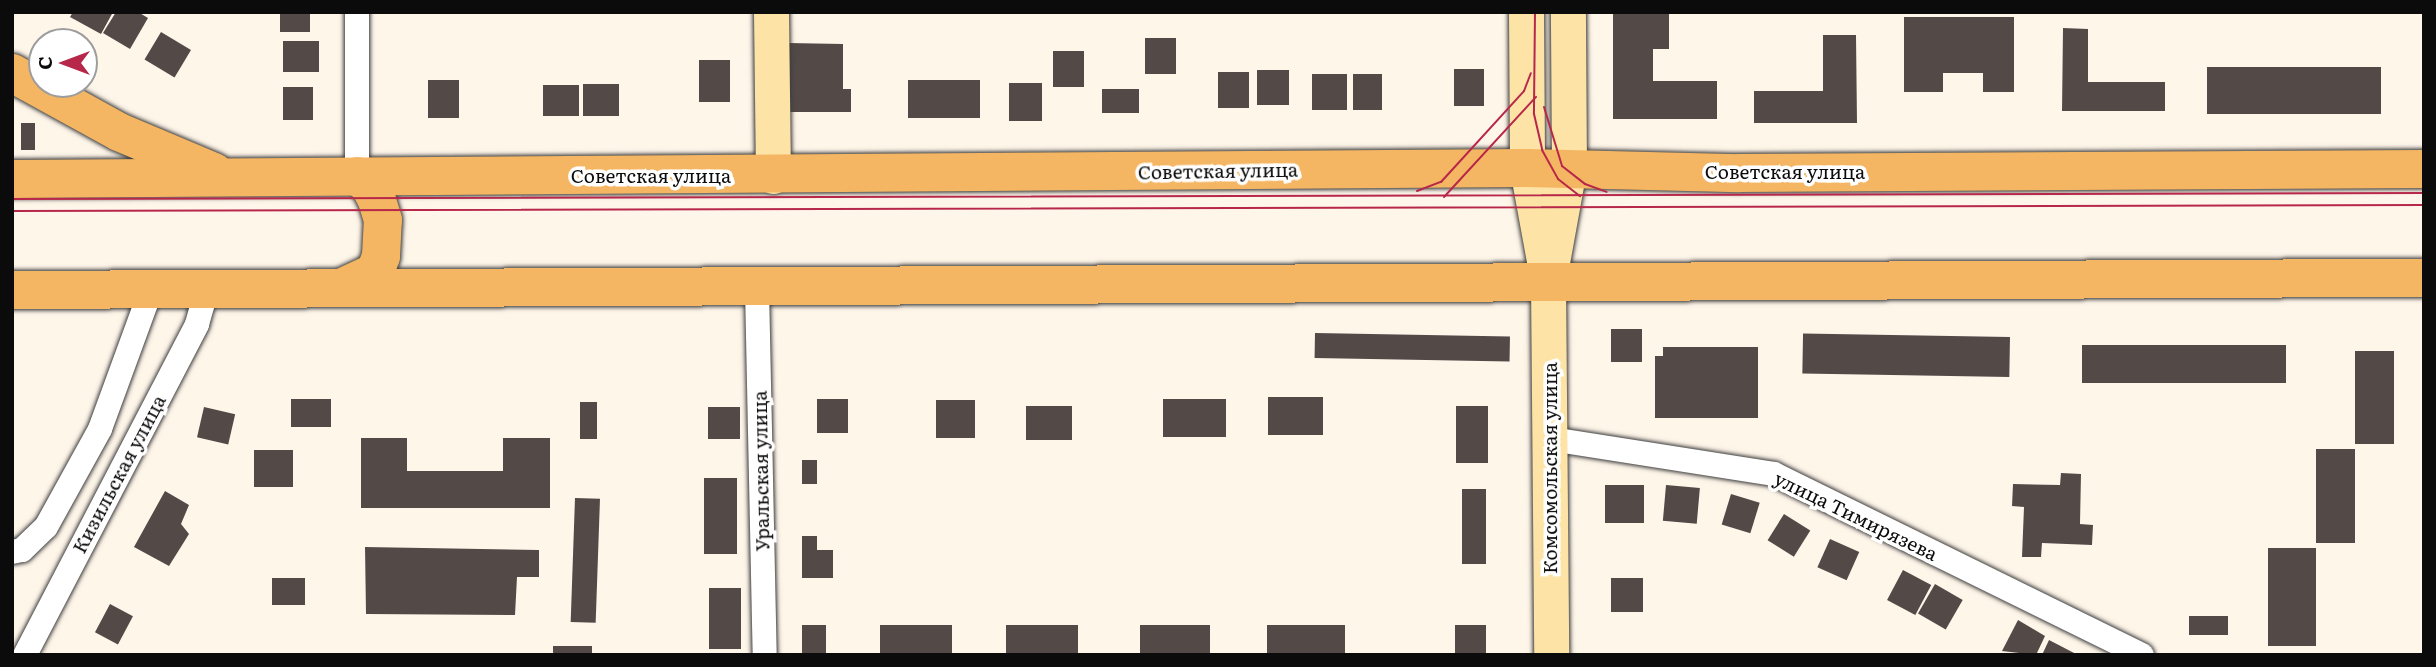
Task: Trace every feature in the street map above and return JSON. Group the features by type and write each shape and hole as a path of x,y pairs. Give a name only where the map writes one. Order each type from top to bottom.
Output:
{"main road":[{"path":"771,12 773,176"},
{"name":"Комсомольская улица","path":"1526,12 1527,168 1548,282 1551,655"},
{"name":"Комсомольская улица","path":"1548,282 1569,168 1568,12"},
{"path":"12,73 119,132 236,180"},
{"name":"Советская улица","path":"12,179 236,180 357,176 773,176 1527,168 1739,173 2424,169"},
{"path":"343,287 375,272 381,256 383,220 369,185 357,176"},
{"path":"12,290 2424,278"}],"street":[{"path":"357,12 357,176"},
{"name":"Уральская улица","path":"757,288 765,655"},
{"path":"12,552 22,550 46,527 100,429 150,290"},
{"name":"Кизильская улица","path":"25,655 197,324 207,290"},
{"name":"улица Тимирязева","path":"1551,439 1774,474 2142,655"}],"building":[{"path":"73,12 113,12 101,34 98,28 90,28 70,17"},
{"path":"116,12 138,12 148,18 130,49 103,33"},
{"path":"280,12 310,12 310,32 280,32"},
{"path":"1613,12 1669,12 1669,49 1653,49 1653,81 1717,81 1717,119 1613,119"},
{"path":"1904,17 2014,17 2014,92 1983,92 1983,73 1943,73 1943,92 1904,92"},
{"path":"2063,28 2088,29 2088,82 2165,82 2165,111 2062,111"},
{"path":"161,32 191,50 175,77 145,59"},
{"path":"1823,35 1856,35 1857,123 1754,123 1754,91 1823,91"},
{"path":"1145,38 1176,38 1176,74 1145,74"},
{"path":"283,41 319,41 319,72 283,72"},
{"path":"788,43 843,44 843,89 851,89 851,112 787,112"},
{"path":"1053,51 1084,51 1084,87 1053,87"},
{"path":"699,60 730,60 730,102 699,102"},
{"path":"2207,67 2381,67 2381,114 2207,114"},
{"path":"1454,69 1484,69 1484,106 1454,106"},
{"path":"1257,70 1289,70 1289,105 1257,105"},
{"path":"1218,72 1249,72 1249,108 1218,108"},
{"path":"1312,74 1347,74 1347,110 1312,110"},
{"path":"1353,74 1382,74 1382,110 1353,110"},
{"path":"428,80 459,80 459,118 428,118"},
{"path":"908,80 980,80 980,118 908,118"},
{"path":"1009,83 1042,83 1042,121 1009,121"},
{"path":"583,84 619,84 619,116 583,116"},
{"path":"543,85 579,85 579,116 543,116"},
{"path":"283,87 313,87 313,120 283,120"},
{"path":"1102,89 1139,89 1139,113 1102,113"},
{"path":"21,123 35,123 35,150 21,150"},
{"path":"1611,329 1642,329 1642,362 1611,362"},
{"path":"1315,333 1510,336 1510,361 1315,358"},
{"path":"1803,333 2010,337 2009,377 1802,373"},
{"path":"2082,345 2286,345 2286,383 2082,383"},
{"path":"1663,347 1758,347 1758,418 1655,418 1655,356 1663,356"},
{"path":"2355,351 2394,351 2394,444 2355,444"},
{"path":"1268,397 1323,397 1323,435 1268,435"},
{"path":"291,399 331,399 331,427 291,427"},
{"path":"817,399 848,399 848,433 817,433"},
{"path":"1163,399 1226,399 1226,437 1163,437"},
{"path":"936,400 975,400 975,438 936,438"},
{"path":"580,402 597,402 597,439 580,439"},
{"path":"1026,406 1072,406 1072,440 1026,440"},
{"path":"1456,406 1488,406 1488,463 1456,463"},
{"path":"204,407 235,414 228,444 197,437"},
{"path":"708,407 740,407 740,439 708,439"},
{"path":"361,438 407,438 407,471 503,471 503,438 550,438 550,508 361,508"},
{"path":"2316,449 2355,449 2355,543 2316,543"},
{"path":"254,450 293,450 293,487 254,487"},
{"path":"802,460 817,460 817,484 802,484"},
{"path":"2061,473 2081,474 2080,524 2093,525 2092,545 2042,543 2041,557 2022,557 2024,507 2012,506 2013,484 2060,485"},
{"path":"704,478 737,478 737,554 704,554"},
{"path":"1605,485 1644,485 1644,523 1605,523"},
{"path":"1666,485 1700,488 1697,524 1663,521"},
{"path":"1462,489 1486,489 1486,564 1462,564"},
{"path":"165,491 189,505 181,524 189,534 169,566 134,547"},
{"path":"1731,494 1760,503 1750,533 1722,525"},
{"path":"575,498 600,499 596,623 571,622"},
{"path":"1784,514 1810,530 1794,557 1768,540"},
{"path":"802,536 817,536 817,550 833,550 833,578 802,578"},
{"path":"1830,539 1859,552 1847,580 1817,567"},
{"path":"365,547 539,550 539,577 517,577 515,615 366,614"},
{"path":"2268,548 2316,548 2316,646 2268,646"},
{"path":"1903,570 1931,585 1915,615 1887,600"},
{"path":"272,578 305,578 305,605 272,605"},
{"path":"1611,578 1643,578 1643,612 1611,612"},
{"path":"1935,584 1963,600 1946,629 1918,613"},
{"path":"709,588 741,588 741,649 709,649"},
{"path":"110,604 133,616 118,644 95,632"},
{"path":"2189,616 2228,616 2228,635 2189,635"},
{"path":"2018,620 2045,636 2036,655 2002,651"},
{"path":"802,625 826,625 826,655 802,655"},
{"path":"880,625 952,625 952,655 880,655"},
{"path":"1006,625 1078,625 1078,655 1006,655"},
{"path":"1140,625 1210,625 1210,655 1140,655"},
{"path":"1267,625 1345,625 1345,655 1267,655"},
{"path":"1455,625 1486,625 1486,655 1455,655"},
{"path":"2049,640 2078,655 2042,655"},
{"path":"553,646 592,646 592,655 553,655"}],"tram line":[{"path":"1535,12 1534,114 1542,150 1558,179 1580,196"},
{"path":"1417,191 1441,182 1524,91 1531,73"},
{"path":"1444,197 1536,97"},
{"path":"1544,107 1562,166 1585,184 1607,192"},
{"path":"12,199 2424,193"},
{"path":"12,211 2424,205"}]}
